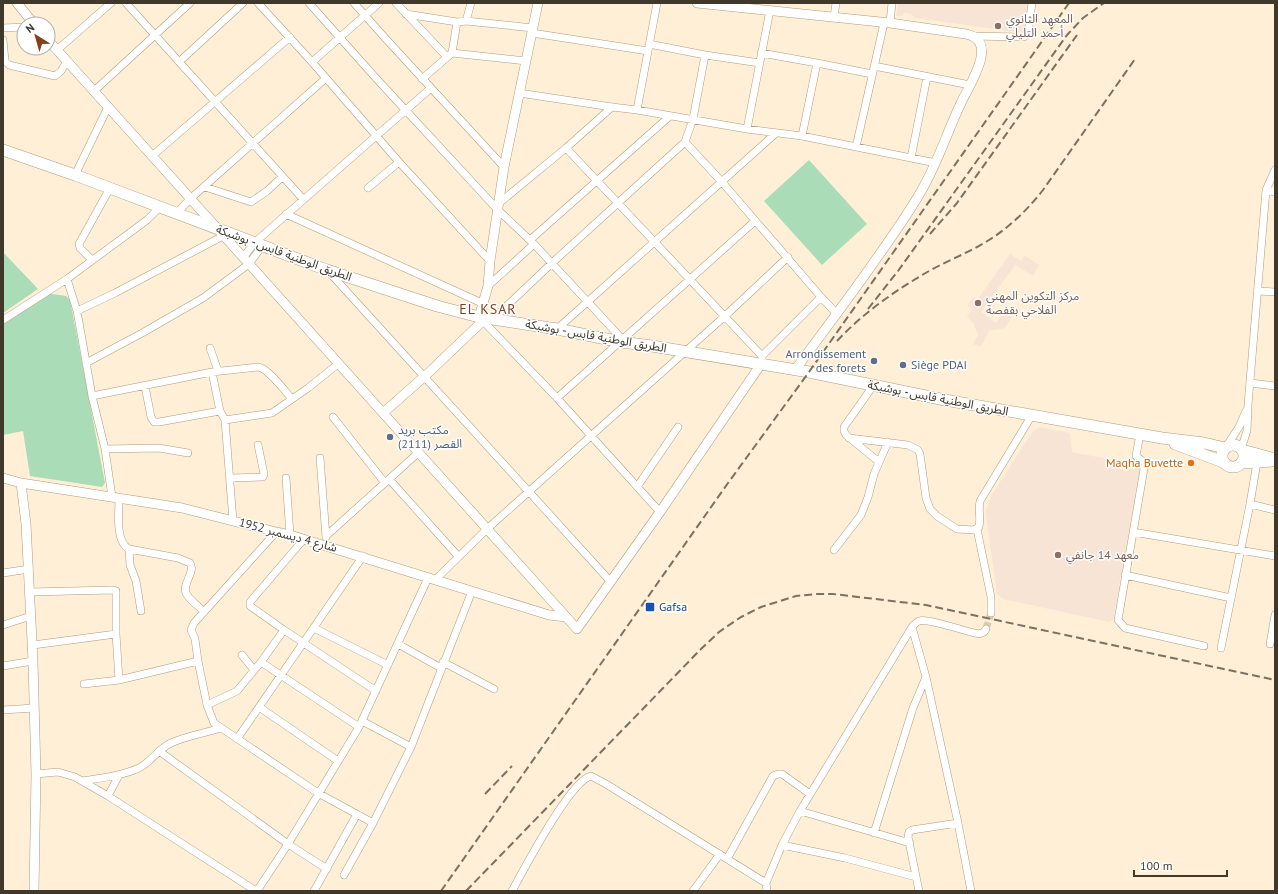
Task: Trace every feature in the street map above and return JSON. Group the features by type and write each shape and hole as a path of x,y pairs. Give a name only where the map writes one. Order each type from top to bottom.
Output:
{"main road":[{"name":"الطريق الوطنية قابس - بوشبكة","path":"3,150 110,188 220,232 258,244 327,270 437,306 486,318 685,352 762,360 795,370 873,386 1225,448"},
{"name":"الطريق الوطنية قابس - بوشبكة","path":"1162,438 1223,462"},
{"path":"1242,449 1244,459 1242,463 1237,467 1231,468 1225,465 1222,455 1225,448 1234,445 1275,460"},
{"path":"1242,463 1275,460"}],"street":[{"path":"111,3 57,50 577,629 660,512 762,360 821,297"},
{"path":"126,3 303,199"},
{"path":"94,91 190,3"},
{"path":"179,62 243,3"},
{"path":"258,3 290,37 399,162 490,261"},
{"path":"310,3 406,110 552,263 622,341"},
{"path":"354,3 504,167"},
{"path":"312,62 379,3"},
{"path":"396,3 449,55 526,61"},
{"path":"466,21 471,3"},
{"path":"538,3 504,167 490,261 488,286 484,304 486,318 590,436 660,512"},
{"path":"637,110 657,3"},
{"path":"697,3 759,6 770,10 887,23 973,36 1024,37 1029,30 1032,3"},
{"path":"834,17 836,3"},
{"path":"856,147 874,66 892,3"},
{"path":"21,4 29,16"},
{"path":"747,129 770,10"},
{"path":"406,14 457,22 466,21 760,63"},
{"path":"422,79 449,55 457,22"},
{"path":"3,28 16,27"},
{"path":"795,370 908,214 936,163 979,64 983,51 980,42 973,36"},
{"path":"152,156 290,37"},
{"path":"3,40 5,61 9,65 55,76 61,71 67,61"},
{"path":"761,53 872,74"},
{"path":"383,413 425,376 486,318 552,263 685,142 693,119 705,55"},
{"path":"802,136 817,63"},
{"path":"874,66 970,85"},
{"path":"911,158 927,77"},
{"path":"176,214 190,199 326,78"},
{"path":"86,363 203,298 246,261 258,244 286,214 431,88"},
{"path":"519,93 612,108 637,110 775,134 802,136 936,163"},
{"path":"74,175 108,107"},
{"path":"498,206 612,108"},
{"path":"488,286 596,181 670,116"},
{"path":"557,329 775,134"},
{"path":"685,142 722,182 837,314"},
{"path":"566,148 725,316 762,360"},
{"path":"368,188 399,162"},
{"path":"1242,449 1247,431 1266,190 1275,170"},
{"path":"205,187 251,202 267,192 282,177"},
{"path":"92,260 80,248 79,244 110,188"},
{"path":"1266,190 1275,192"},
{"path":"3,320 67,279 147,220 160,207"},
{"path":"286,214 484,304"},
{"path":"557,398 755,221"},
{"path":"76,311 115,293 220,232"},
{"path":"36,774 62,772 82,781 108,796 256,891 288,844 361,724 398,644 431,579 725,316 788,257"},
{"path":"327,270 611,582"},
{"path":"67,279 76,311 92,396 116,498 119,535 123,546 129,549 178,558 190,563 191,568 185,588 186,592 188,597 204,612"},
{"path":"58,284 71,290"},
{"path":"1257,290 1275,292"},
{"path":"210,348 215,371 220,411 225,420 231,478 233,520"},
{"path":"225,420 272,413 308,388 338,364"},
{"path":"92,396 215,371 261,367 268,372 292,399"},
{"path":"1250,383 1274,384"},
{"path":"145,386 151,417 154,422 220,411"},
{"path":"873,386 844,427 844,431 849,438 879,462"},
{"path":"1225,448 1240,428 1248,405"},
{"path":"991,613 991,597 977,529 980,524 980,501 1032,415"},
{"path":"333,417 387,481 458,556"},
{"path":"636,487 678,427"},
{"path":"1140,434 1136,456 1145,463 1118,620 1125,628 1204,646"},
{"path":"849,438 908,445 918,450 920,454 926,498 930,509 937,516 957,529 977,529"},
{"path":"834,550 861,514 879,462 888,442"},
{"path":"231,478 263,477 264,474 258,445"},
{"path":"105,449 159,448 188,453"},
{"path":"326,540 418,453"},
{"path":"320,458 326,540"},
{"path":"1221,648 1257,462"},
{"name":"شارع 4 ديسمبر 1952","path":"3,478 21,483 182,508 304,539 326,540 363,556 431,579 549,615 566,617"},
{"path":"286,478 290,535"},
{"path":"21,483 26,524 33,645 36,774 34,891"},
{"path":"1250,504 1275,510"},
{"path":"276,532 194,623 191,629 195,640 207,705 212,722 268,761 318,793 373,823"},
{"path":"1133,532 1275,556"},
{"path":"304,539 249,603 251,608 376,691"},
{"path":"129,549 130,565 136,581 142,611"},
{"path":"237,739 363,556"},
{"path":"3,573 29,569"},
{"path":"1125,575 1231,598"},
{"path":"31,592 115,590 119,680"},
{"path":"344,875 373,823 411,747 472,591"},
{"path":"1270,644 1275,615"},
{"path":"3,625 31,616"},
{"path":"512,891 558,810 580,783 585,778 591,776 720,854 766,887 782,845 800,811 916,622 922,620 938,623 979,634 984,633 986,629"},
{"path":"912,627 926,677 958,823 971,891"},
{"path":"314,628 388,665"},
{"path":"207,705 237,691 261,662 284,630"},
{"path":"33,645 116,634"},
{"path":"398,644 494,689"},
{"path":"242,655 254,670"},
{"path":"3,666 33,661"},
{"path":"84,684 119,680 198,661"},
{"path":"261,662 361,724 411,747"},
{"path":"874,833 913,708 926,677"},
{"path":"259,707 338,761"},
{"path":"3,710 34,708"},
{"path":"82,781 119,775 142,766 171,743 221,728"},
{"path":"159,751 288,844 327,869"},
{"path":"727,859 773,776 782,774 810,794"},
{"path":"108,796 119,775"},
{"path":"800,811 910,843"},
{"path":"314,891 357,814"},
{"path":"920,891 908,835 912,830 958,823"},
{"path":"782,845 845,858 916,876"},
{"path":"693,891 720,854"}],"shaded area":[{"name":"المعهد الثانوي أحمد التليلي","path":"898,3 1029,3 1025,33 914,18 912,14 905,13 902,16 896,16"},
{"name":"مركز التكوين المهني الفلاحي بقفصة","path":"1010,254 1022,261 1024,255 1039,265 1033,276 1015,265 981,312 996,323 1005,310 1013,315 1005,328 989,331 981,347 973,344 978,335 974,324 967,317 972,308 967,306 973,297 977,300"},
{"name":"معهد 14 جانفي","path":"1040,427 1070,433 1072,452 1138,465 1140,468 1113,620 1109,622 1003,599 997,594 986,509 993,493 1033,431"}],"green space":[{"path":"809,160 867,224 822,265 764,201"},
{"path":"3,252 38,289 3,313"},
{"path":"45,293 66,296 70,300 105,483 102,487 30,476 23,431 3,435 3,323"}],"tunnel":[{"path":"986,629 991,613"}],"railway":[{"path":"441,891 728,483 809,372 1069,3"},
{"path":"868,309 898,271 1067,35 1083,18 1104,3"},
{"path":"930,234 957,203 1077,35"},
{"path":"837,341 858,321 892,294 929,271 989,240 1018,217 1043,190 1135,59"},
{"path":"466,891 719,632 741,617 761,607 796,596 833,594 926,605 1275,680"},
{"path":"485,794 512,766"}],"place":[{"name":"المعهد الثانوي أحمد التليلي","path":"998,26"},
{"name":"مركز التكوين المهني الفلاحي بقفصة","path":"978,303"},
{"name":"Arrondissement des forets","path":"874,361"},
{"name":"Siège PDAI","path":"903,365"},
{"name":"مكتب بريد القصر (2111)","path":"390,437"},
{"name":"Maqha Buvette","path":"1191,463"},
{"name":"معهد 14 جانفي","path":"1058,555"},
{"name":"Gafsa","path":"650,607"}],"district":[{"name":"EL KSAR","path":"488,309"}]}
